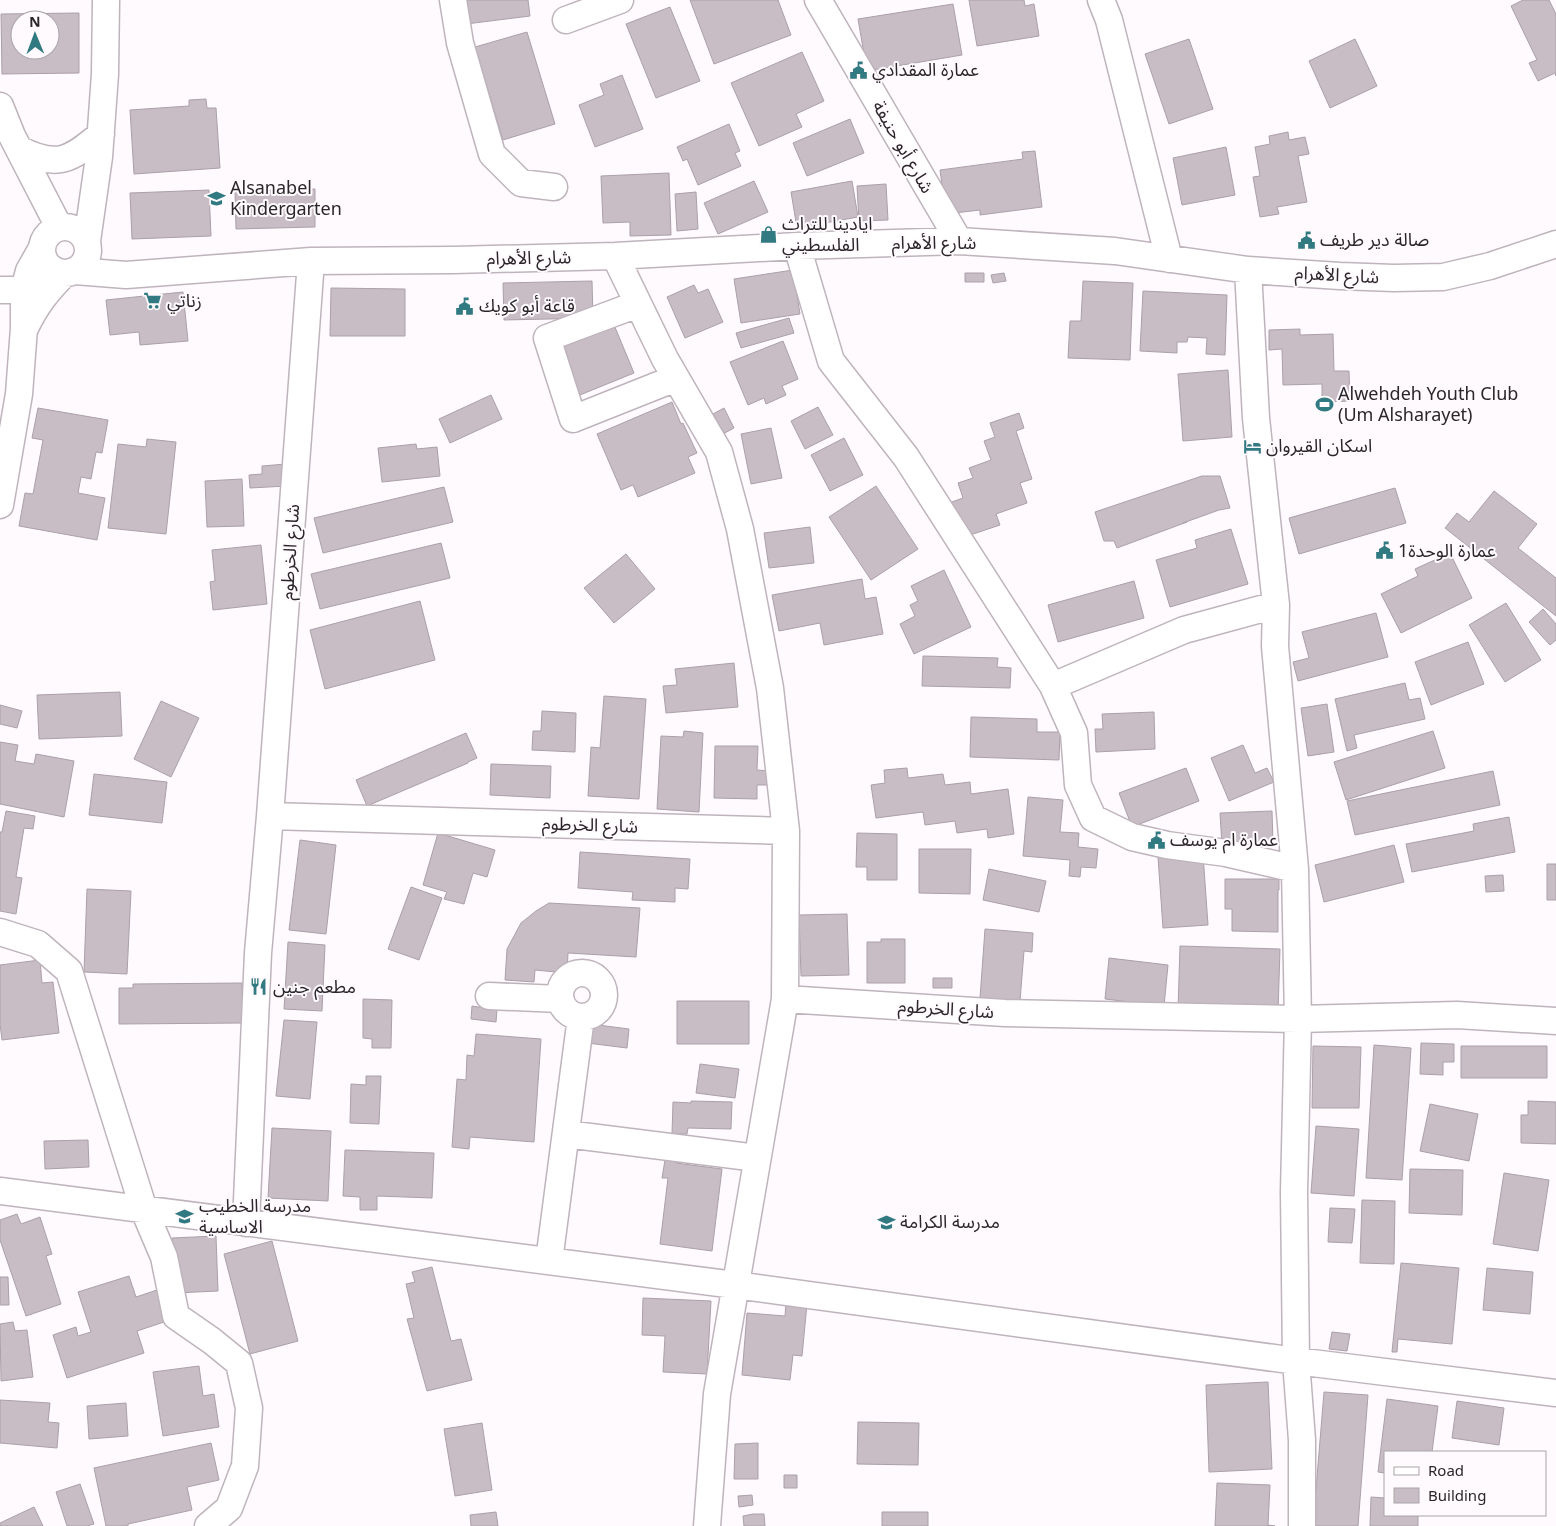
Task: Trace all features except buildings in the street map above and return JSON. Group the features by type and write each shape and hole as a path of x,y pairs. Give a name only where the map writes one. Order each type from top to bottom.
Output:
{"street":[{"path":"24,328 65,251 100,146 106,0"},
{"path":"453,0 460,43 492,154 522,183 554,187"},
{"path":"566,20 620,0"},
{"name":"شارع أبو حنيفة","path":"818,0 959,241"},
{"path":"1101,0 1109,20 1169,259"},
{"path":"0,106 15,143 16,174 65,251"},
{"path":"15,143 31,156 54,160 67,158 100,146"},
{"name":"شارع الأهرام","path":"65,251 126,275 310,261 615,256 797,246 959,241 1115,251 1248,270 1394,278 1443,277 1490,266 1556,244"},
{"path":"797,246 831,361 906,457 1053,686 1074,733 1078,785 1093,818 1132,837 1167,845 1226,853 1295,869"},
{"path":"0,275 65,251"},
{"path":"12,290 29,271 65,251"},
{"path":"12,290 39,289 65,251"},
{"path":"615,256 665,359 719,452 740,529 770,688 786,831 785,999 717,1394 707,1526"},
{"name":"شارع الخرطوم","path":"310,261 270,816 786,831"},
{"path":"1248,270 1256,418 1276,605 1275,646 1295,869 1298,1019 1294,1192 1296,1361 1302,1440 1302,1526"},
{"path":"0,505 19,394 24,328 12,290"},
{"path":"638,304 547,338 573,419 676,378"},
{"path":"1053,686 1184,630 1276,605"},
{"path":"246,1223 258,953 270,816"},
{"path":"0,932 38,944 69,971 144,1210 164,1257 176,1316 239,1363 249,1408 245,1466 229,1508 208,1526"},
{"path":"580,974 587,974 599,981 604,994 599,1008 594,1013 581,1017 568,1011 560,999 562,985 566,979 572,975 580,974"},
{"path":"489,996 560,999"},
{"name":"شارع الخرطوم","path":"785,999 1004,1013 1298,1019 1457,1015 1556,1021"},
{"path":"549,1262 581,1017"},
{"path":"566,1134 757,1158"},
{"path":"0,1191 735,1285 1296,1361 1556,1393"}],"place":[{"name":"عمارة المقدادي","path":"858,70"},
{"name":"Alsanabel Kindergarten","path":"216,198"},
{"name":"ايادينا للتراث الفلسطيني","path":"768,234"},
{"name":"صالة دير طريف","path":"1306,240"},
{"name":"زناتي","path":"153,301"},
{"name":"قاعة أبو كويك","path":"465,306"},
{"name":"Alwehdeh Youth Club (Um Alsharayet)","path":"1324,404"},
{"name":"اسكان القيروان","path":"1252,446"},
{"name":"عمارة الوحدة1","path":"1384,551"},
{"name":"عمارة ام يوسف","path":"1156,840"},
{"name":"مطعم جنين","path":"259,987"},
{"name":"مدرسة الخطيب الاساسية","path":"185,1216"},
{"name":"مدرسة الكرامة","path":"886,1222"}]}
